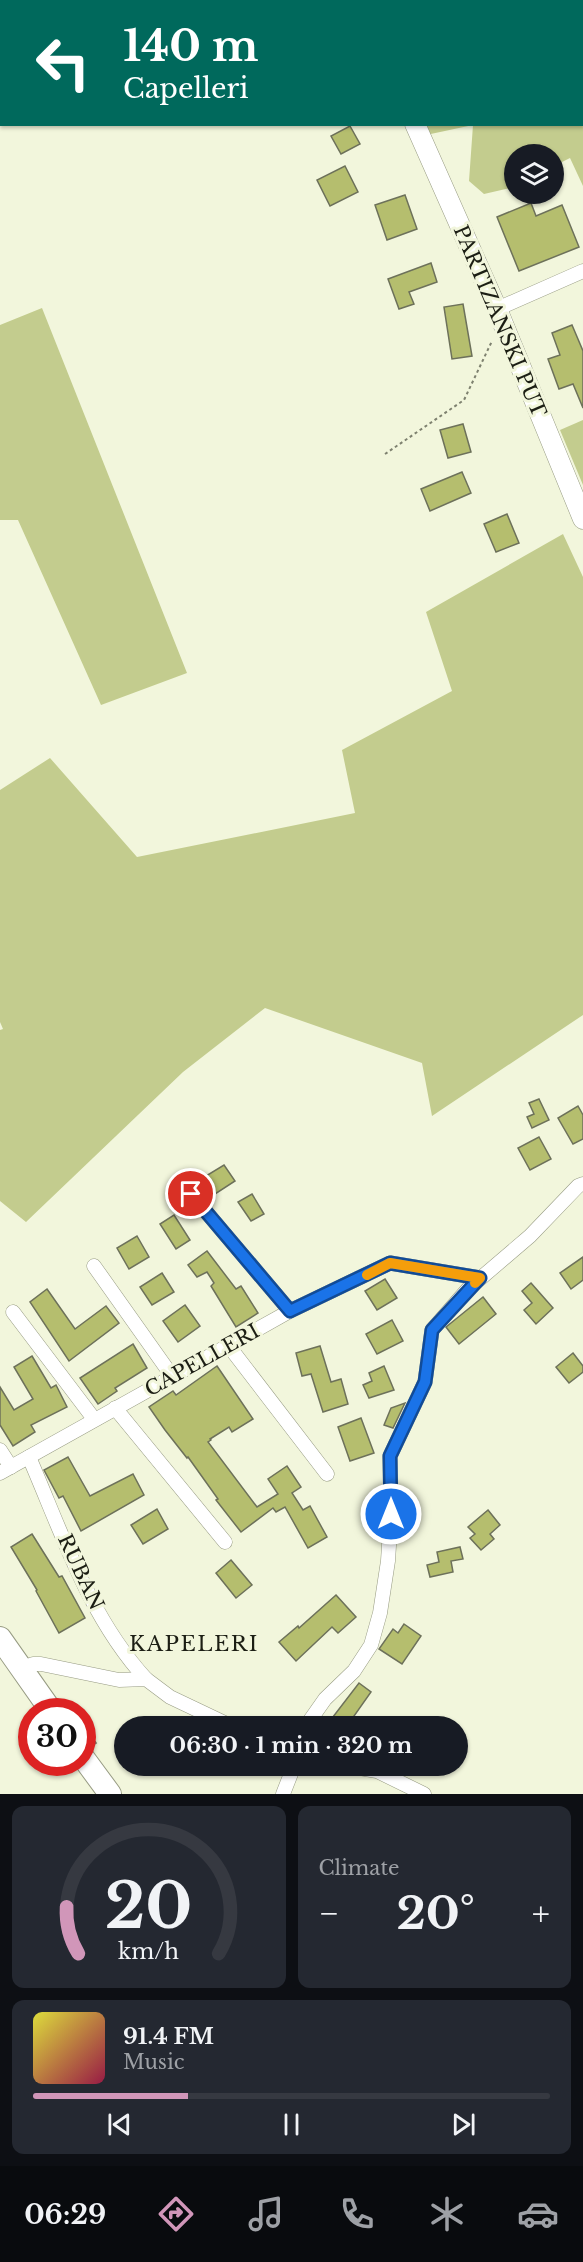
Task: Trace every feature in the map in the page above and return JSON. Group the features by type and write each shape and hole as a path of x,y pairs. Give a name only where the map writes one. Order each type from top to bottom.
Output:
{"main road":[{"path":"9,1655 41,1698"},
{"path":"96,1775 110,1794"}],"street":[{"name":"PARTIZANSKI PUT","path":"416,126 499,316 583,519"},
{"path":"499,316 583,271"},
{"path":"313,1716 325,1699 354,1671 371,1645 380,1613 388,1561 391,1514 390,1456 425,1382 432,1330 480,1278 488,1274 530,1236 578,1186 583,1184"},
{"path":"191,1194 290,1311"},
{"name":"CAPELLERI","path":"5,1470 290,1311 390,1263 480,1278"},
{"path":"94,1266 172,1376"},
{"path":"14,1312 94,1419"},
{"path":"228,1345 327,1474"},
{"path":"115,1407 225,1542"},
{"path":"0,1450 5,1470"},
{"name":"RUBAN","path":"29,1457 89,1596 123,1652 146,1679 170,1697 210,1716"},
{"path":"9,1655 33,1664 119,1680 146,1679"},
{"path":"283,1794 290,1776"},
{"path":"387,1776 424,1794"}],"path":[{"path":"385,454 464,400 499,316"}],"green space":[{"path":"422,126 468,126 426,135"},
{"path":"473,126 583,126 583,186 570,158 564,161 564,144 504,144 504,189 484,194 469,181"},
{"path":"42,308 187,673 101,705 18,520 0,520 0,325"},
{"path":"583,420 583,485 560,430"},
{"path":"563,534 583,577 583,1015 432,1116 422,1063 265,1008 183,1072 26,1222 0,1201 0,1030 3,1029 0,1022 0,790 50,758 137,857 355,813 342,750 452,691 426,612"}],"building":[{"path":"350,126 360,144 341,154 331,136"},
{"path":"345,166 358,192 330,206 317,180"},
{"path":"405,195 417,229 387,240 375,205"},
{"path":"529,204 531,204 536,216 562,205 579,247 519,271 497,217"},
{"path":"431,263 437,282 409,292 414,304 399,309 388,279"},
{"path":"463,304 472,356 452,359 444,307"},
{"path":"572,325 583,351 583,408 573,384 559,389 548,359 560,355 552,333"},
{"path":"463,424 471,452 448,458 440,430"},
{"path":"462,472 471,493 430,511 421,489"},
{"path":"507,514 519,543 496,552 484,524"},
{"path":"539,1099 549,1120 532,1128 527,1117 534,1114 529,1103"},
{"path":"578,1106 583,1115 583,1139 573,1144 558,1118"},
{"path":"539,1137 551,1159 530,1170 518,1148"},
{"path":"224,1165 235,1181 212,1196 201,1179"},
{"path":"252,1194 264,1214 251,1221 238,1202"},
{"path":"174,1215 190,1240 176,1249 160,1224"},
{"path":"137,1236 149,1257 129,1269 117,1248"},
{"path":"207,1251 236,1289 241,1286 258,1313 236,1327 211,1286 214,1283 207,1272 197,1277 188,1265"},
{"path":"583,1257 583,1280 571,1289 560,1273"},
{"path":"162,1273 174,1292 152,1305 140,1287"},
{"path":"385,1279 397,1298 377,1310 365,1291"},
{"path":"531,1283 553,1308 536,1324 524,1310 532,1303 522,1291"},
{"path":"47,1289 75,1329 106,1306 119,1323 69,1361 30,1302"},
{"path":"483,1297 496,1314 459,1344 446,1327"},
{"path":"185,1305 200,1326 178,1342 163,1321"},
{"path":"392,1320 403,1341 377,1354 366,1334"},
{"path":"133,1344 147,1368 115,1388 117,1391 98,1404 80,1378"},
{"path":"320,1346 331,1382 341,1379 348,1404 323,1412 311,1374 302,1376 296,1353"},
{"path":"573,1353 583,1366 583,1372 569,1383 556,1367"},
{"path":"32,1356 51,1388 56,1385 67,1407 31,1425 35,1432 13,1446 0,1425 0,1387 14,1410 33,1399 14,1367"},
{"path":"217,1366 253,1419 232,1432 229,1427 208,1442 257,1507 278,1494 268,1479 287,1466 301,1487 292,1493 303,1510 310,1506 327,1537 308,1548 285,1507 276,1512 273,1508 241,1532 149,1407 173,1391 176,1395"},
{"path":"384,1366 394,1390 369,1398 363,1385 372,1381 369,1373"},
{"path":"405,1403 393,1428 384,1425 391,1408"},
{"path":"361,1418 374,1453 350,1461 338,1427"},
{"path":"68,1457 90,1496 133,1474 144,1495 81,1531 63,1496 59,1498 44,1470"},
{"path":"157,1509 168,1529 143,1544 131,1525"},
{"path":"488,1510 500,1525 490,1534 494,1539 481,1550 470,1538 475,1534 468,1527"},
{"path":"32,1534 59,1577 62,1576 85,1618 59,1633 11,1547"},
{"path":"460,1547 463,1559 451,1561 453,1572 430,1577 427,1565 439,1562 437,1552"},
{"path":"231,1560 252,1585 236,1598 216,1573"},
{"path":"336,1595 356,1617 338,1633 332,1627 296,1661 279,1642 298,1626 299,1628"},
{"path":"404,1624 421,1636 402,1664 379,1649 393,1629 398,1633"},
{"path":"359,1683 371,1692 354,1716 334,1716"}],"slow traffic":[{"path":"367,1275 390,1263 480,1278 475,1283"}],"district":[{"name":"KAPELERI","path":"194,1644"}],"route":[{"path":"191,1194 290,1311 390,1263 480,1278 432,1330 425,1382 390,1456 391,1514"}]}
